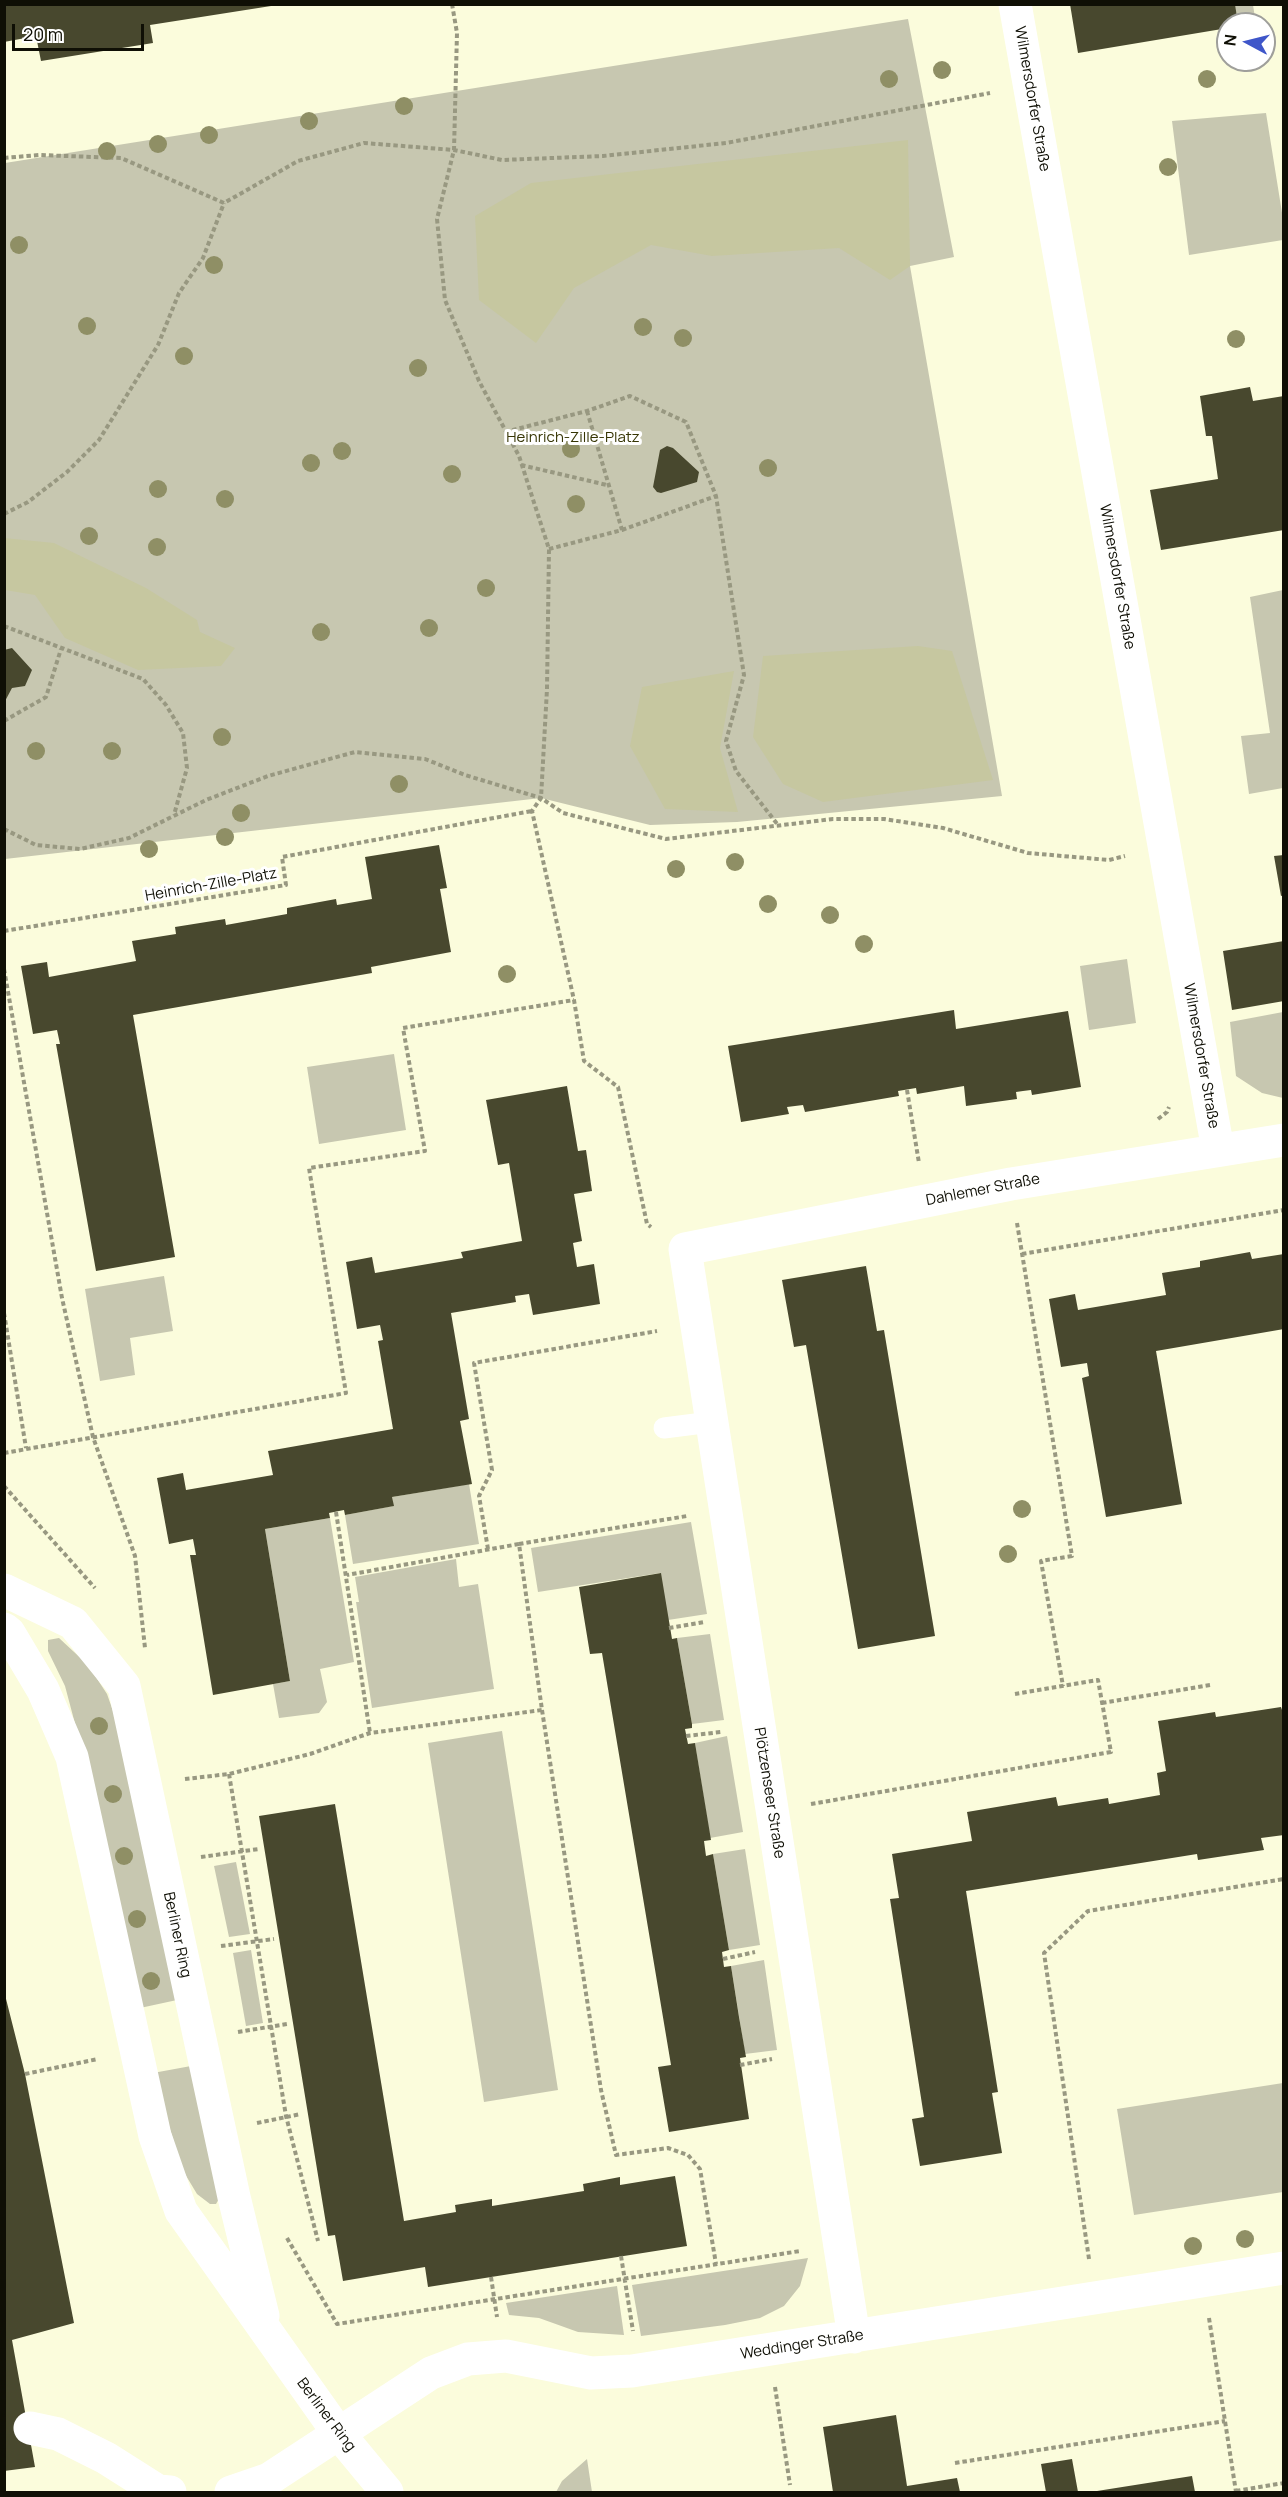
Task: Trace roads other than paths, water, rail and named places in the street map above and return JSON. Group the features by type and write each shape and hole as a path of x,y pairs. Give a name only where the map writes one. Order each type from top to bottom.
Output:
{"street":[{"name":"Wilmersdorfer Straße","path":"1015,4 1218,1150"},
{"name":"Dahlemer Straße","path":"685,1249 1011,1184 1284,1140"},
{"name":"Plötzenseer Straße","path":"685,1249 854,2337"},
{"name":"Berliner Ring","path":"4,1590 73,1623 124,1686 234,2197 268,2336"},
{"name":"Berliner Ring","path":"4,1629 9,1633 43,1690 72,1757 154,2136 181,2211 339,2434 387,2493"},
{"name":"Weddinger Straße","path":"231,2493 269,2479 431,2373 468,2359 506,2356 591,2373 632,2371 1284,2268"},
{"path":"30,2428 58,2434 106,2458 162,2492"}],"lane":[{"path":"664,1428 711,1422"}],"park label":[{"name":"Heinrich-Zille-Platz","path":"573,438"}]}
